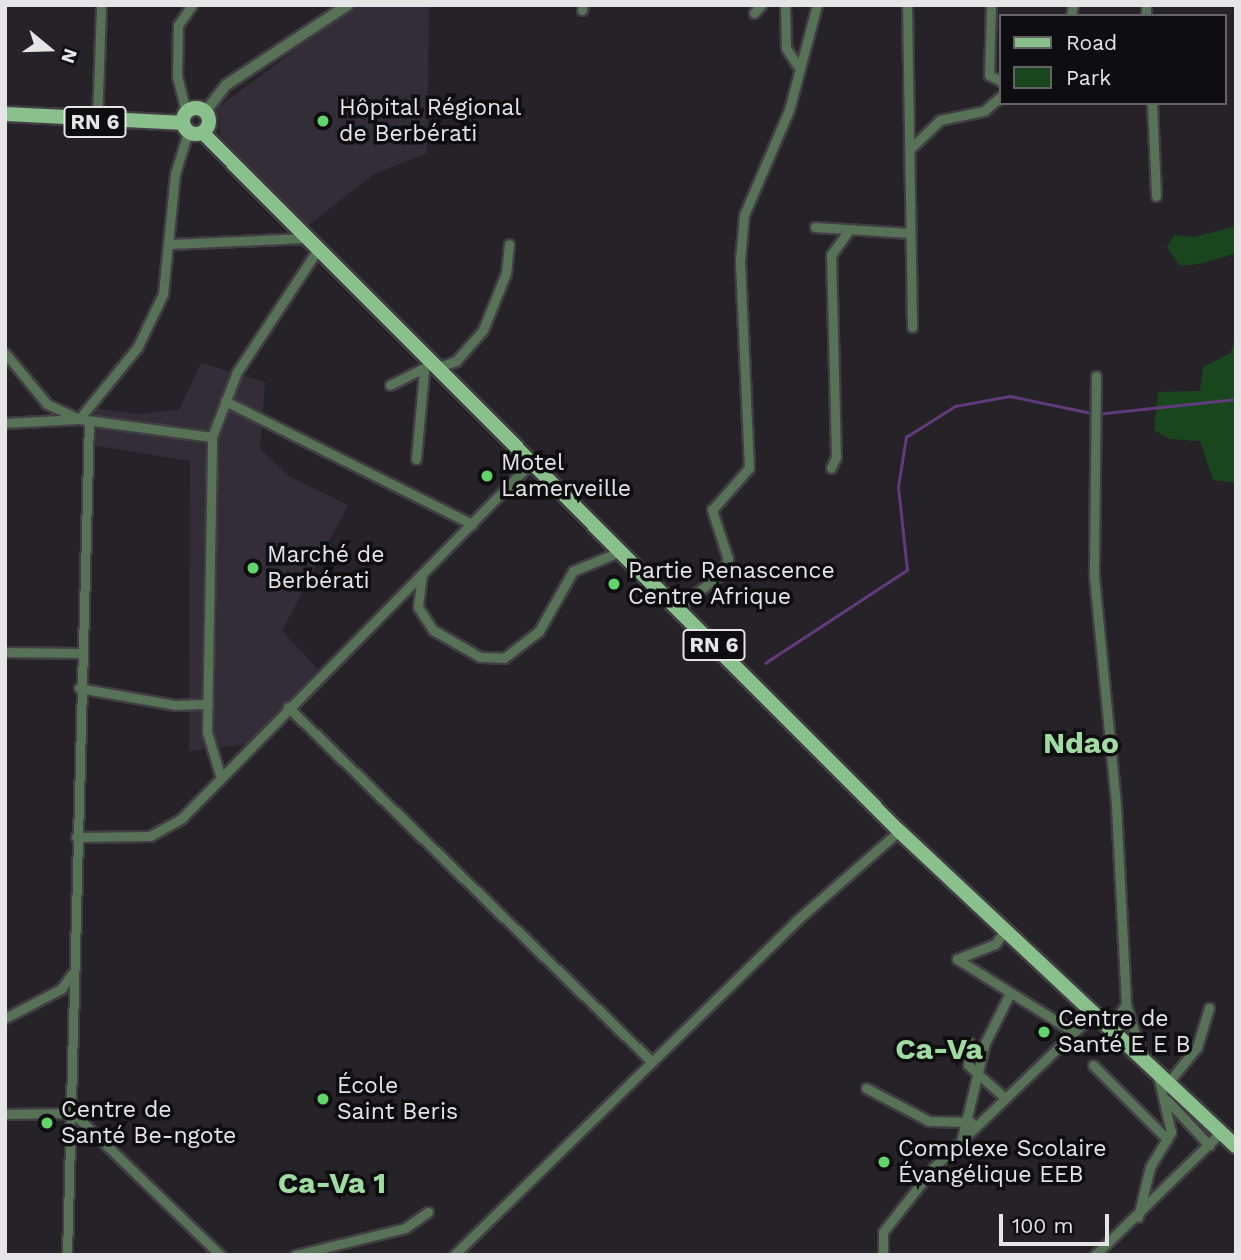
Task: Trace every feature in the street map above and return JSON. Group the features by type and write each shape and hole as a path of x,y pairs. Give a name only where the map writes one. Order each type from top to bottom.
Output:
{"main road":[{"name":"RN 6","path":"190,125 205,112"},
{"path":"190,125 209,122 205,112"},
{"name":"RN 6","path":"6,113 97,122 190,125 313,243 431,366 900,831 1236,1146"}],"street":[{"path":"97,122 101,5"},
{"path":"79,419 157,313 169,244 175,174 190,125 177,77 178,25 192,5"},
{"path":"205,112 226,85 348,5"},
{"path":"785,5 786,48 797,65"},
{"path":"677,608 726,567 728,547 712,510 749,468 740,260 744,215 789,110 797,65 817,5"},
{"path":"907,5 911,148 909,233 915,277 912,327"},
{"path":"991,5 989,75 1000,80"},
{"path":"911,148 940,120 984,111 1000,97"},
{"path":"1152,105 1156,196"},
{"path":"815,227 847,233 909,233"},
{"path":"831,468 836,457 831,256 847,233"},
{"path":"169,244 313,243"},
{"path":"220,775 207,732 212,436 225,401 254,343 313,243"},
{"path":"390,385 431,366 456,361 482,330 506,273 509,244"},
{"path":"5,353 47,404 79,419 89,423 212,436"},
{"path":"416,459 431,366"},
{"path":"1096,376 1094,576 1116,805 1126,1004 1142,1058"},
{"path":"225,401 472,524"},
{"path":"5,423 79,419"},
{"path":"67,1255 65,1182 73,1113 79,688 89,423"},
{"path":"76,837 167,830 531,463"},
{"path":"423,570 418,607 433,630 480,657 504,658 539,631 573,571 619,552"},
{"path":"5,652 81,653"},
{"path":"79,688 175,705 208,704"},
{"path":"288,707 652,1062"},
{"path":"454,1255 846,874 900,831"},
{"path":"1006,929 995,944 957,958 1074,1032"},
{"path":"5,1018 61,989 73,973"},
{"path":"962,1140 995,1014 1010,993"},
{"path":"1109,1028 1126,1004"},
{"path":"1168,1083 1197,1048 1209,1007"},
{"path":"883,1255 883,1233 962,1140 1094,1013"},
{"path":"969,1042 968,1065 1005,1098"},
{"path":"1093,1065 1167,1139"},
{"path":"1138,1219 1150,1167 1167,1139 1172,1121 1156,1071"},
{"path":"866,1088 929,1121 968,1123 985,1118"},
{"path":"1166,1099 1209,1145"},
{"path":"5,1114 73,1113 220,1255"},
{"path":"1095,1255 1138,1219 1221,1132"},
{"path":"295,1255 405,1228 428,1212"}],"shaded area":[{"name":"Hôpital Régional de Berbérati","path":"355,5 429,5 427,153 374,174 305,228 220,135 217,108"},
{"name":"Marché de Berbérati","path":"201,363 265,382 260,449 289,476 348,505 282,631 318,669 251,744 189,751 190,461 92,445 95,408 137,414 179,410"}],"green space":[{"path":"1236,226 1236,253 1204,263 1180,266 1167,247 1174,235 1194,237"},
{"path":"1236,335 1236,483 1213,480 1200,441 1169,439 1154,430 1158,392 1200,391 1203,367 1231,353"}],"waterway":[{"path":"765,663 907,570 898,487 906,437 955,406 1010,396 1096,414 1236,399"}],"place":[{"name":"Hôpital Régional de Berbérati","path":"323,121"},
{"name":"Motel Lamerveille","path":"487,476"},
{"name":"Marché de Berbérati","path":"253,568"},
{"name":"Partie Renascence Centre Afrique","path":"614,584"},
{"name":"Centre de Santé E E B","path":"1044,1032"},
{"name":"École Saint Beris","path":"323,1099"},
{"name":"Centre de Santé Be-ngote","path":"47,1123"},
{"name":"Complexe Scolaire Évangélique EEB","path":"884,1162"}],"district":[{"name":"Ndao","path":"1081,743"},
{"name":"Ca-Va","path":"939,1049"},
{"name":"Ca-Va 1","path":"332,1183"}]}
